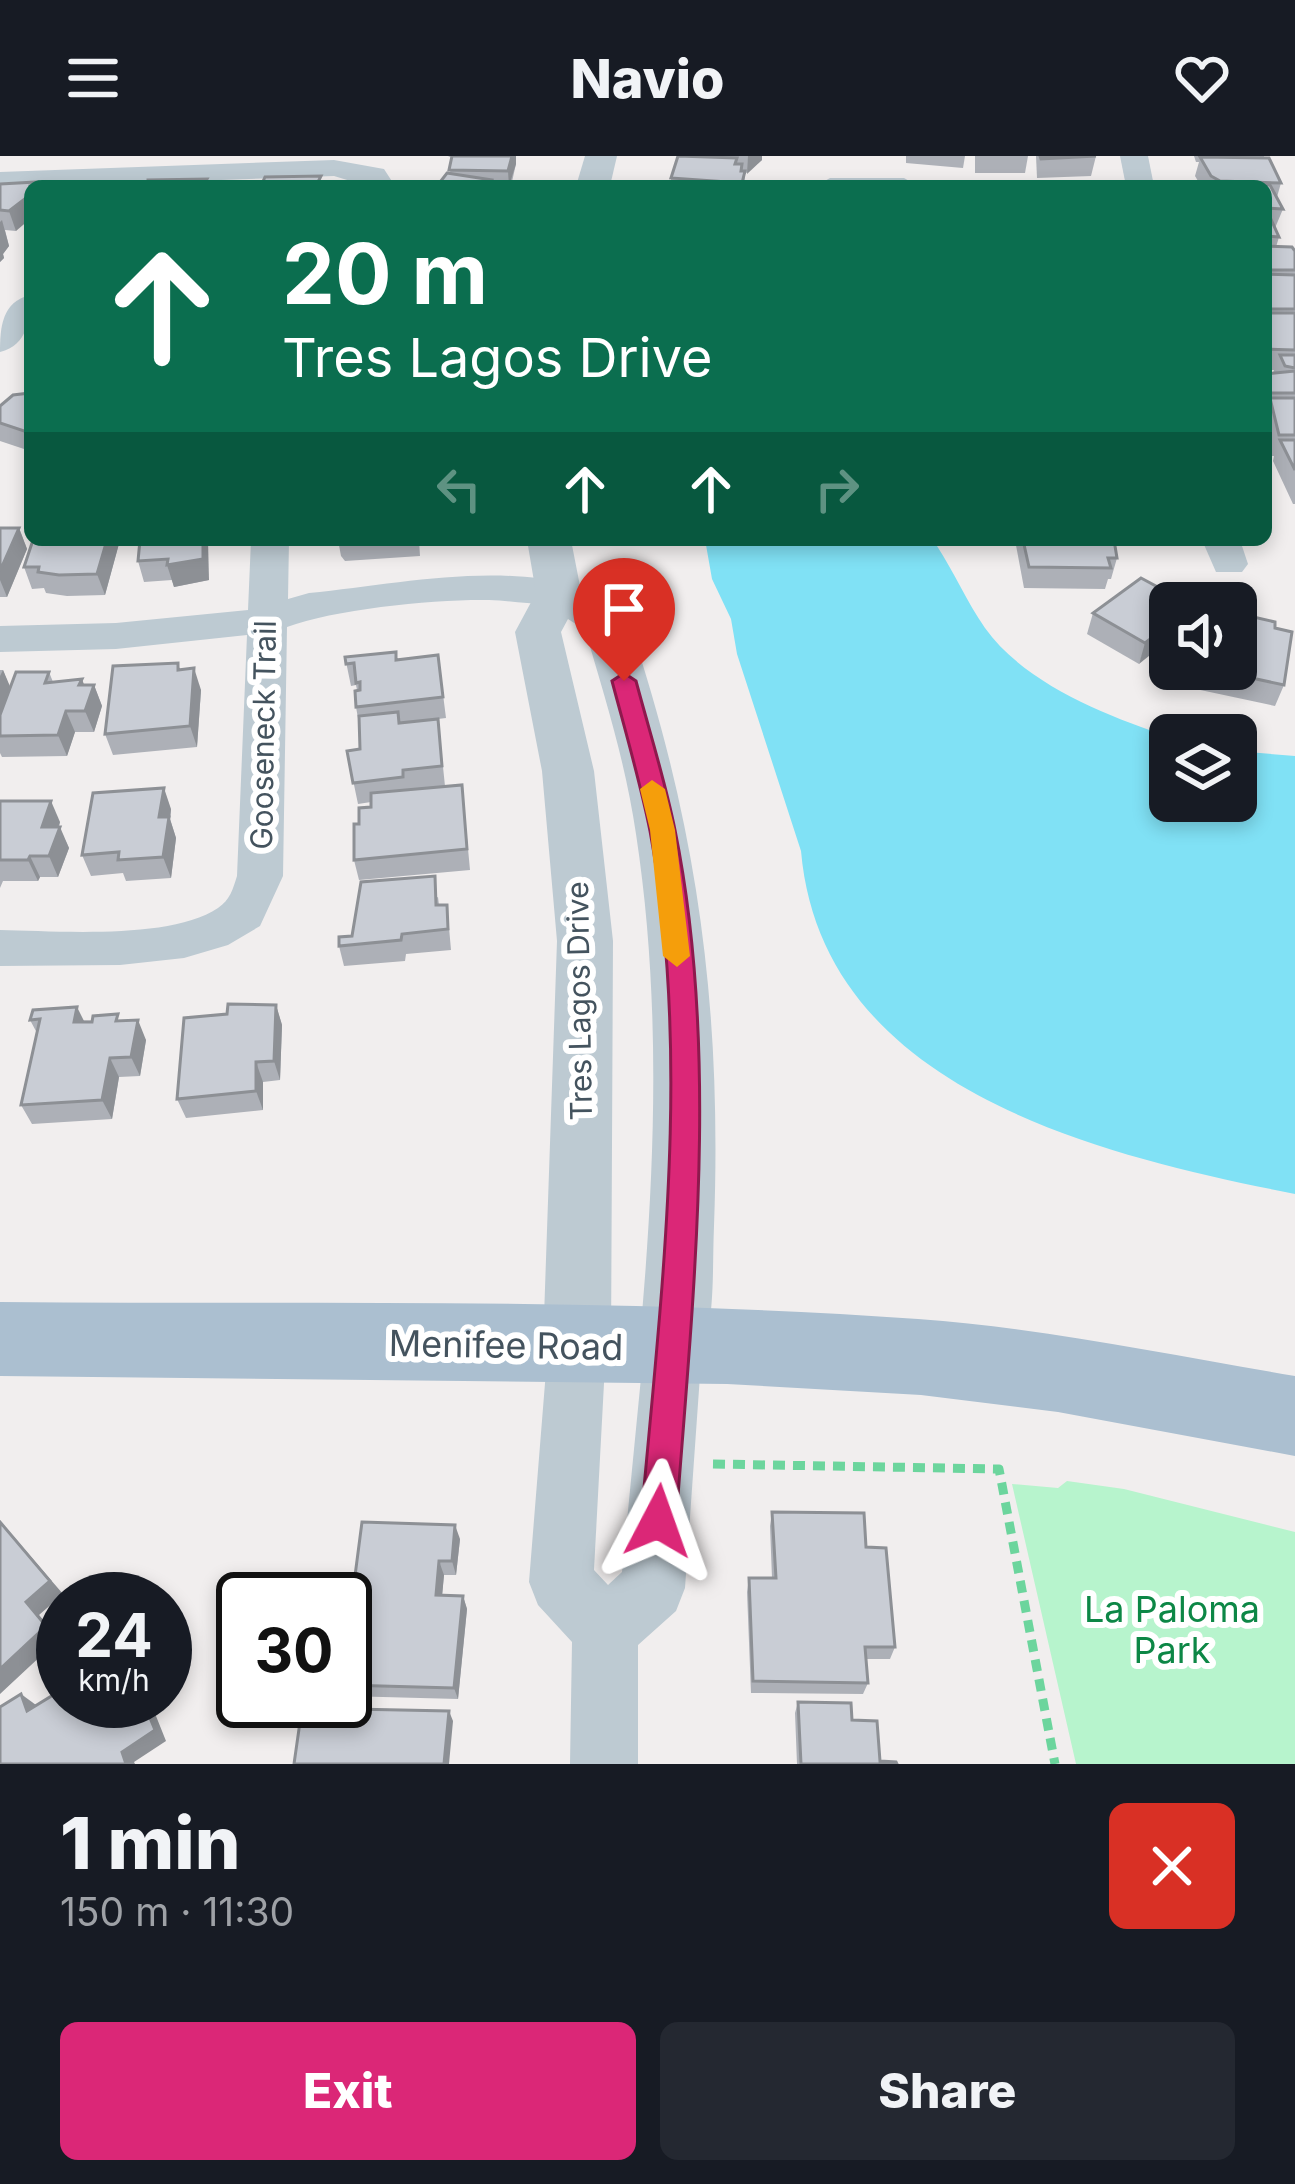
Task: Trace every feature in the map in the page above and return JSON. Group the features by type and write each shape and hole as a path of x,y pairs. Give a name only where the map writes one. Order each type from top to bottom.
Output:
{"main road":[{"name":"Menifee Road","path":"0,1339 673,1346 921,1357 1271,1411"}],"street":[{"path":"154,180 334,168 374,180"},
{"path":"0,342 24,312"},
{"name":"Gooseneck Trail","path":"0,948 171,942 235,922 254,902 260,877 270,546"},
{"path":"0,639 116,636 267,621 304,632 484,617 554,567 606,622 662,830 674,914 685,1212 652,1588 605,1630"},
{"name":"Tres Lagos Drive","path":"554,567 538,632 568,771 585,941 577,1346"},
{"path":"577,1346 561,1582 605,1630 604,1764"}],"path":[{"path":"713,1464 999,1469 1055,1764"}],"green space":[{"name":"La Paloma Park","path":"1067,1481 1124,1489 1295,1532 1295,1764 1076,1764 1012,1484 1058,1488"}],"water":[{"path":"706,546 937,546 985,628 1022,666 1069,696 1149,729 1149,822 1257,822 1257,753 1295,756 1295,1194 1139,1158 1059,1132 983,1098 915,1055 860,1000 820,933 801,851 737,654 731,619 712,579"}],"building":[{"path":"452,156 512,156 508,171 449,170"},
{"path":"678,156 737,158 735,164 742,164 741,171 745,171 743,180 671,178"},
{"path":"1200,157 1269,158 1281,183 1218,180"},
{"path":"447,173 492,180 442,180"},
{"path":"321,176 319,180 265,177"},
{"path":"24,183 24,200 9,211 0,210 0,184"},
{"path":"1272,189 1283,209 1272,208"},
{"path":"1272,246 1292,247 1295,270 1272,270"},
{"path":"1272,274 1295,275 1295,309 1272,309"},
{"path":"1272,313 1295,313 1295,350 1272,349"},
{"path":"1280,355 1295,355 1295,368 1285,366"},
{"path":"1295,371 1295,393 1272,393 1272,373"},
{"path":"24,394 24,431 0,423 0,406 13,395"},
{"path":"1272,398 1295,398 1295,435 1279,435"},
{"path":"1280,440 1295,440 1295,470"},
{"path":"0,528 19,528 0,571"},
{"path":"31,546 105,546 97,574 59,575 24,567"},
{"path":"139,546 203,546 203,559 167,565 168,559 138,561"},
{"path":"1024,546 1115,546 1117,558 1108,558 1111,568 1029,567"},
{"path":"1141,578 1149,582 1149,640 1145,643 1093,613"},
{"path":"1257,618 1292,632 1284,685 1257,679"},
{"path":"396,652 396,660 438,655 443,697 356,707 360,682 356,683 354,663 346,664 345,657"},
{"path":"178,663 178,670 194,668 190,726 105,734 113,666"},
{"path":"16,672 49,672 45,683 82,679 79,685 94,685 85,711 66,711 58,735 0,736 0,715"},
{"path":"398,712 399,723 438,719 442,766 353,783 347,751 360,749 359,716"},
{"path":"462,785 467,849 354,860 354,824 359,824 359,808 371,807 371,793"},
{"path":"164,788 159,817 169,817 163,857 118,860 119,852 82,855 93,793"},
{"path":"0,801 51,801 42,827 60,827 49,856 0,860"},
{"path":"435,876 436,905 447,905 448,929 402,934 401,940 339,946 339,937 352,936 361,882"},
{"path":"228,1004 276,1005 274,1061 256,1062 256,1091 177,1099 184,1018 227,1014"},
{"path":"77,1007 74,1022 118,1014 116,1021 138,1020 131,1057 110,1058 102,1100 21,1105 40,1019 30,1020 33,1010"},
{"path":"772,1512 864,1513 866,1547 886,1548 895,1647 865,1647 868,1683 753,1681 749,1578 776,1578"},
{"path":"0,1522 42,1572 36,1572 36,1593 26,1602 36,1614 36,1635 0,1669"},
{"path":"362,1522 455,1525 452,1561 439,1561 436,1595 463,1596 454,1688 372,1686 372,1572 356,1572"},
{"path":"21,1694 27,1711 36,1706 36,1728 155,1730 122,1752 126,1764 0,1764 0,1707"},
{"path":"798,1702 851,1703 852,1720 877,1721 880,1761 897,1764 801,1764"},
{"path":"372,1709 449,1711 444,1764 294,1764 299,1728 372,1728"}],"slow traffic":[{"path":"652,789 662,830 677,956"}],"route":[{"path":"624,681 662,830 674,914 682,1046 685,1212 658,1521"}]}
